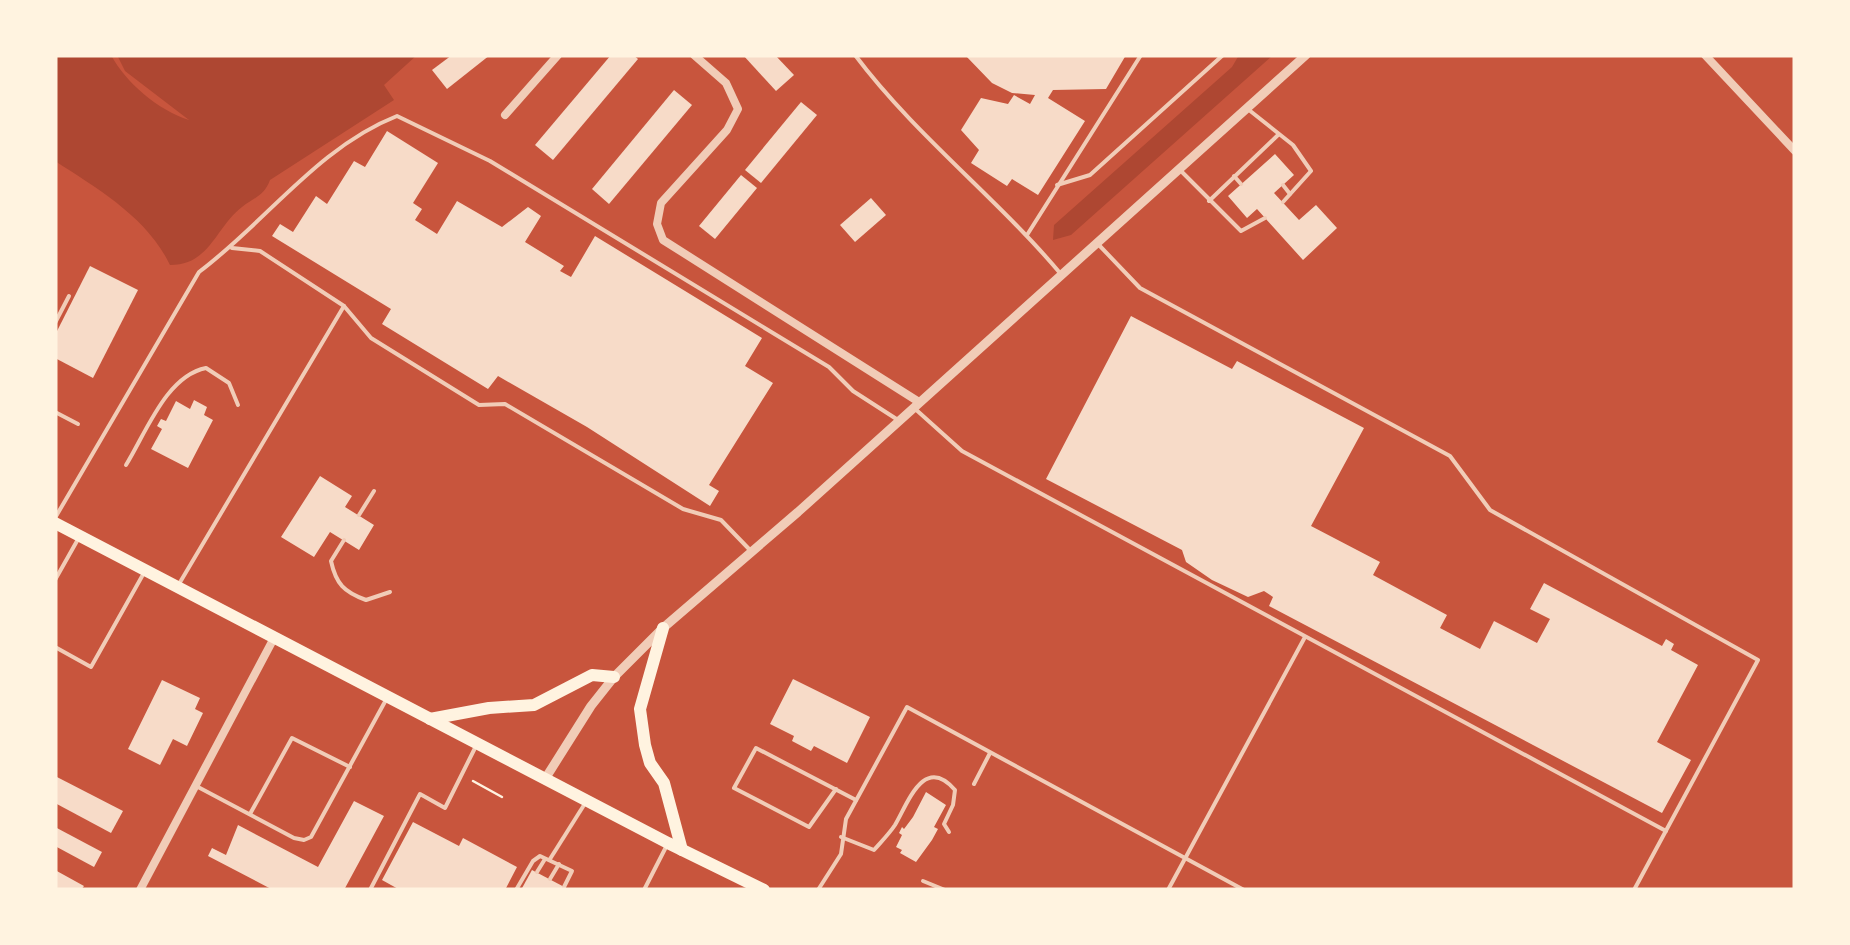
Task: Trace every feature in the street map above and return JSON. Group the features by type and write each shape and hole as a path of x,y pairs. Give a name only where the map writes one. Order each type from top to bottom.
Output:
{"highway":[{"path":"55,521 144,572 755,888"},
{"path":"664,628 640,710 650,762 664,784 682,850"},
{"path":"429,720 489,708 534,705 592,675 614,677"}],"street":[{"path":"505,116 558,55"},
{"path":"694,55 726,83 738,109 727,130 661,203 657,224 663,240 916,404"},
{"path":"545,779 614,677 664,628 1306,55"},
{"path":"1704,55 1795,151"},
{"path":"140,890 274,638"}],"lane":[{"path":"855,55 888,97 1061,274"},
{"path":"1027,235 1141,55"},
{"path":"1057,185 1090,175 1223,55"},
{"path":"1247,108 1293,145 1312,171 1282,202"},
{"path":"55,521 200,272 232,248 289,190 365,128 396,116 507,171 829,367 853,391 898,420"},
{"path":"1209,201 1278,135"},
{"path":"1256,156 1264,164"},
{"path":"1179,169 1241,231 1265,218"},
{"path":"1234,176 1242,184"},
{"path":"1283,185 1290,194"},
{"path":"1096,242 1140,288 1450,456 1490,510 1758,660 1634,890"},
{"path":"232,248 260,251 344,306 371,338 478,405 505,404 683,509 721,520 752,553"},
{"path":"55,323 70,296"},
{"path":"176,588 344,306"},
{"path":"126,464 175,384 193,371 206,368 229,383 238,405"},
{"path":"916,404 962,451 1666,831"},
{"path":"55,412 78,424"},
{"path":"358,516 374,491"},
{"path":"55,580 79,536"},
{"path":"344,540 331,561 335,581 350,594 366,600 390,592"},
{"path":"55,647 92,666 144,572"},
{"path":"1168,890 1305,636"},
{"path":"196,786 294,838 311,837 387,698"},
{"path":"818,890 841,854 846,818 907,707 1244,890"},
{"path":"250,814 292,738 350,768"},
{"path":"370,890 420,794 445,808 477,744"},
{"path":"836,789 809,827 734,788 756,748 836,789 856,800"},
{"path":"974,784 991,752"},
{"path":"842,837 874,850 925,779 945,782 955,790 954,805 944,824 949,832"},
{"path":"537,872 587,801"},
{"path":"644,890 668,843"},
{"path":"516,890 532,861 540,856 572,870 564,886"},
{"path":"550,880 559,864"},
{"path":"923,881 946,890"}],"path":[{"path":"461,775 502,796"}],"shaded area":[{"path":"55,55 111,55 144,94 189,120 125,71 117,55 417,55 384,85 394,100 270,180 262,193 242,207 194,259 170,265 135,218 55,161"},
{"path":"1239,55 1273,55 1071,235 1053,240 1054,225 1232,67"}],"building":[{"path":"452,55 490,55 447,89 432,70"},
{"path":"611,55 633,55 638,59 553,160 535,145"},
{"path":"743,55 775,55 794,75 776,91"},
{"path":"965,55 1126,55 1106,89 1053,90 1048,98 1085,121 1038,195 1012,179 1007,186 971,163 979,150 961,130 981,98 1008,104 1014,95 1030,104 1035,95 1012,93 992,83"},
{"path":"674,90 692,105 609,204 592,189"},
{"path":"801,102 817,115 761,183 745,170"},
{"path":"387,131 438,163 413,203 422,209 415,220 437,234 457,201 502,227 528,207 541,216 525,242 564,266 560,271 571,277 595,236 762,338 745,366 773,383 709,485 719,491 710,506 587,427 498,376 488,389 382,324 391,309 272,236 280,224 293,232 316,196 327,204 354,161 365,167"},
{"path":"1275,154 1294,175 1274,193 1299,220 1316,205 1337,228 1303,260 1257,209 1247,218 1228,196"},
{"path":"741,175 757,188 715,239 699,226"},
{"path":"871,198 886,215 855,242 840,225"},
{"path":"90,266 138,290 93,378 55,358 55,335"},
{"path":"1131,316 1232,369 1237,361 1364,428 1311,526 1380,562 1373,575 1447,615 1440,628 1480,649 1494,621 1537,643 1550,619 1530,609 1544,583 1662,646 1666,639 1674,644 1671,650 1698,665 1657,742 1691,760 1662,813 1269,606 1273,597 1264,591 1248,597 1212,580 1186,562 1182,550 1046,479"},
{"path":"194,400 207,407 204,415 213,420 188,468 151,449 162,429 157,426 161,419 166,421 176,401 190,409"},
{"path":"320,476 352,496 345,507 374,525 359,550 330,532 314,557 281,537"},
{"path":"793,679 870,717 847,763 814,746 811,751 792,741 794,736 770,724"},
{"path":"162,680 200,698 195,709 203,713 187,746 173,739 160,765 128,749"},
{"path":"55,776 123,811 111,833 55,803"},
{"path":"926,792 946,805 934,827 938,829 916,862 896,847 902,827 913,817"},
{"path":"354,801 384,816 344,890 273,890 208,856 212,848 226,855 238,825 318,867"},
{"path":"413,822 459,846 463,838 517,867 505,890 400,890 382,880"},
{"path":"55,827 102,852 94,867 55,846"},
{"path":"55,870 84,886 81,890 55,890"},
{"path":"532,870 570,890 521,890"}]}
